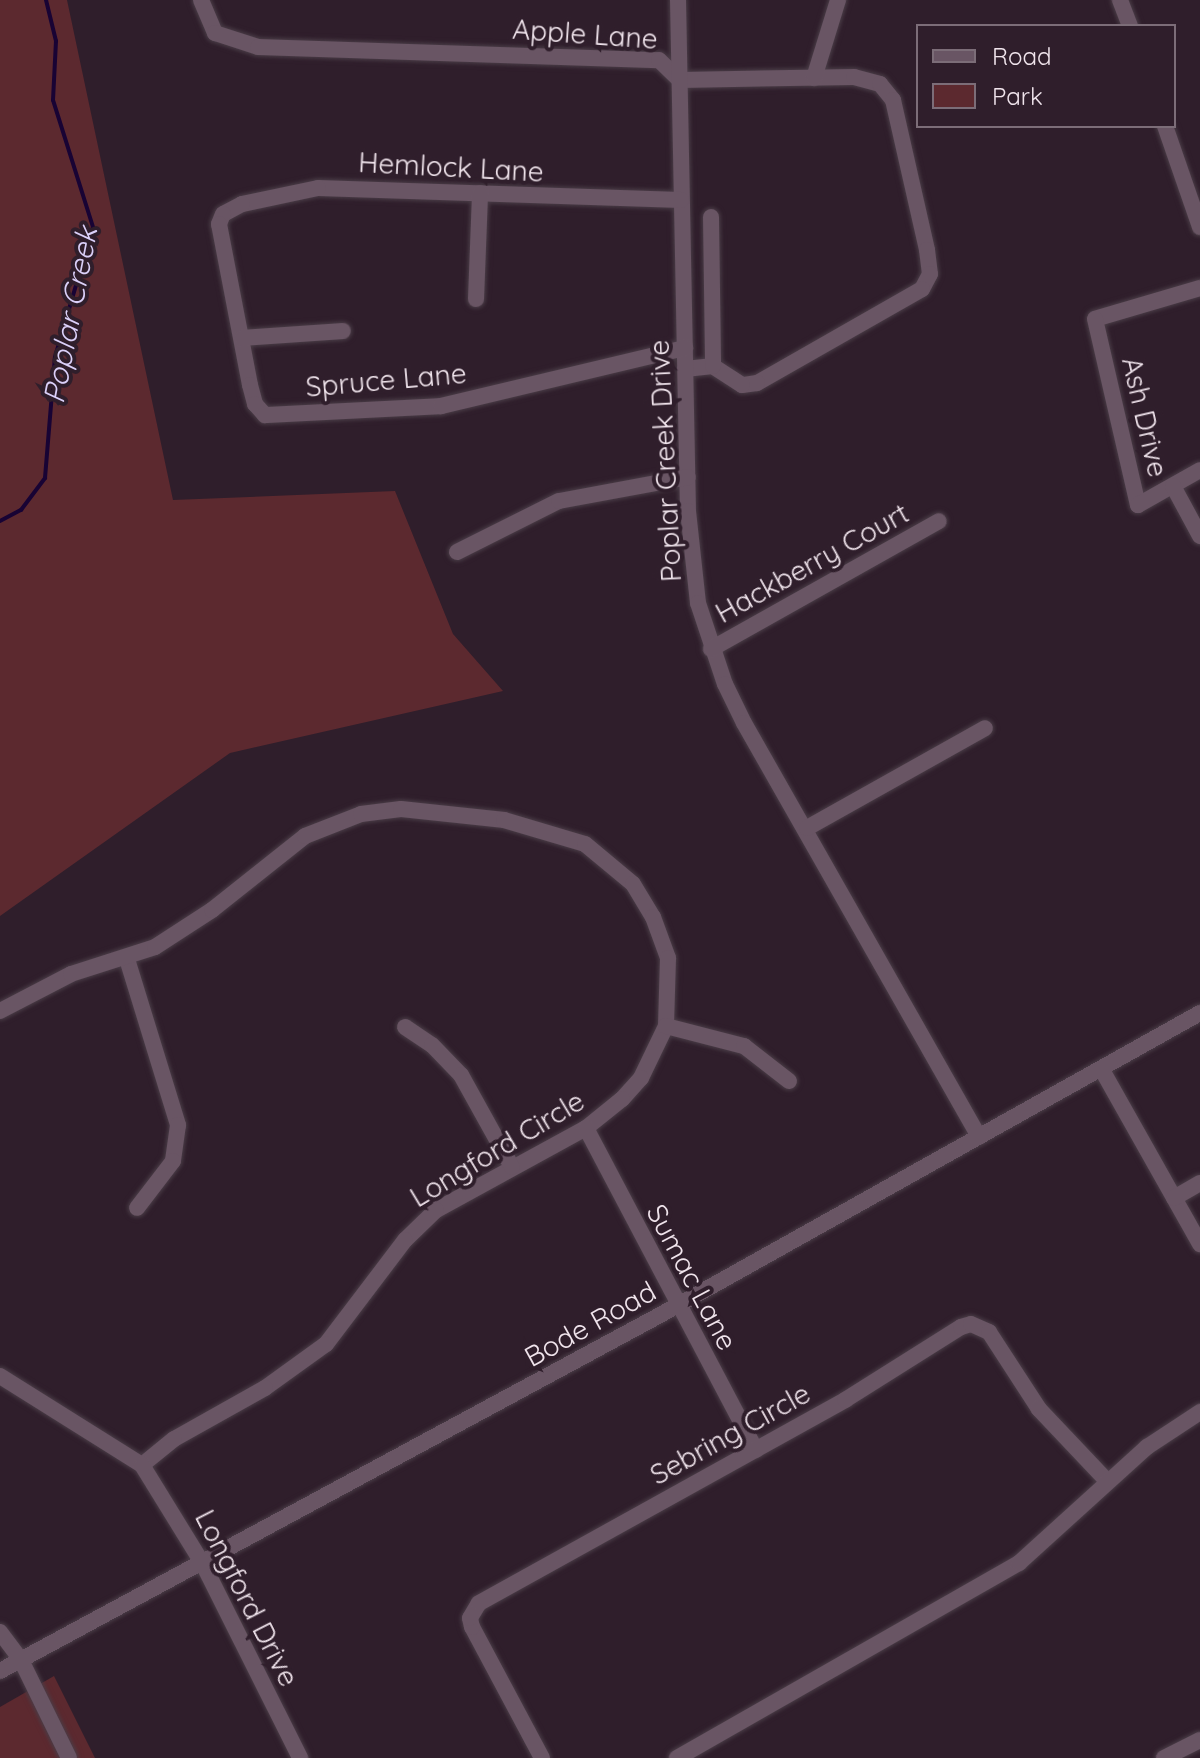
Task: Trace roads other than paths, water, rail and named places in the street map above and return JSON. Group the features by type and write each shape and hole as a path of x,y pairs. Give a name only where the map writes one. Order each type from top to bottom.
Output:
{"street":[{"name":"Apple Lane","path":"201,0 215,33 258,47 659,60 680,80 868,79 893,100 930,274 911,298 757,383 742,385 713,366"},
{"name":"Poplar Creek Drive","path":"678,0 692,565 711,649 744,723 807,828 979,1137"},
{"path":"814,78 838,0"},
{"path":"1120,0 1129,24"},
{"path":"1166,128 1199,221"},
{"name":"Hemlock Lane","path":"223,214 258,199 318,188 681,200"},
{"path":"476,299 480,193"},
{"name":"Spruce Lane","path":"223,214 219,224 255,404 273,416 441,406 685,348"},
{"path":"685,369 713,366 711,217"},
{"name":"Ash Drive","path":"1200,288 1095,319 1138,505 1200,470"},
{"path":"242,338 343,331"},
{"path":"457,552 559,501 688,477"},
{"path":"1173,486 1200,536"},
{"name":"Hackberry Court","path":"711,649 939,521"},
{"path":"807,828 985,728"},
{"name":"Longford Circle","path":"0,1011 71,974 127,959 188,928 281,851 315,831 361,814 440,810 560,833 618,868 649,909 668,958 666,1026 641,1078 586,1128 512,1167 418,1225 326,1344 265,1388 174,1439 142,1465"},
{"path":"127,959 178,1125 173,1161 137,1208"},
{"name":"Bode Road","path":"0,1671 677,1306 1200,1013"},
{"path":"666,1026 744,1046 789,1081"},
{"path":"405,1027 432,1045 461,1075 512,1167"},
{"path":"1102,1070 1200,1244"},
{"name":"Sumac Lane","path":"586,1128 677,1306 756,1450"},
{"path":"1174,1198 1200,1183"},
{"name":"Sebring Circle","path":"542,1758 476,1636 473,1611 527,1573 756,1450 971,1324 989,1332 1039,1409 1107,1481"},
{"path":"0,1376 142,1465"},
{"path":"677,1758 971,1595 1044,1544 1107,1481 1200,1412"},
{"name":"Longford Drive","path":"142,1465 203,1564 300,1758"},
{"path":"0,1632 21,1660 69,1758"},
{"path":"1164,1758 1200,1740"}],"waterway":[{"name":"Poplar Creek","path":"0,521 21,510 45,478 55,357 93,227 53,100 56,41 46,0"}]}
